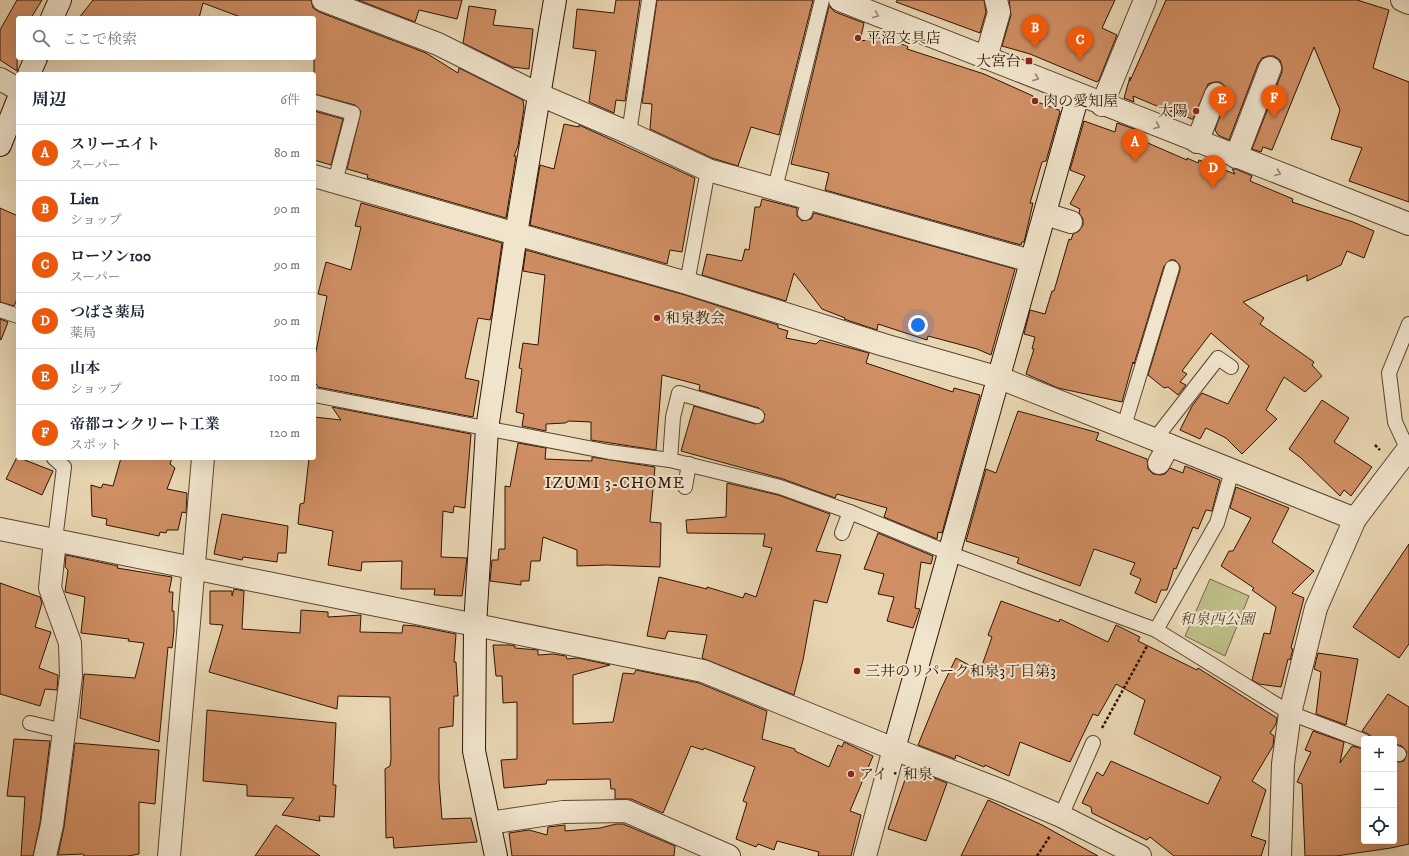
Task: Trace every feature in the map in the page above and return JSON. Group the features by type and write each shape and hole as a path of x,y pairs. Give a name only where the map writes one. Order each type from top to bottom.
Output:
{"street":[{"path":"53,16 60,0"},
{"path":"323,0 438,44 540,95 629,133 708,170 775,188 807,206 1031,260"},
{"path":"496,856 474,750 475,625 487,429 516,234 555,0"},
{"path":"840,0 1102,105 1409,224"},
{"path":"986,58 999,12 996,0"},
{"path":"1102,105 1145,0"},
{"path":"1402,0 1409,3"},
{"path":"30,72 35,60"},
{"path":"1236,157 1270,68"},
{"path":"0,79 16,88"},
{"path":"1196,142 1216,94"},
{"path":"865,856 894,749 951,554 1031,260 1078,95"},
{"path":"0,145 16,105"},
{"path":"316,177 687,283 884,345 1000,378 1124,426 1161,449 1232,470 1355,519"},
{"path":"1045,214 1071,222"},
{"path":"1280,856 1283,764 1290,713 1316,608 1355,519 1408,449"},
{"path":"170,856 203,460"},
{"path":"0,529 703,671 894,749 1005,792 1061,816 1140,856"},
{"path":"45,856 52,825 71,676 70,643 50,588 55,540"},
{"path":"489,823 563,812 626,811 702,850 730,856"}],"lane":[{"path":"629,133 649,0"},
{"path":"775,188 822,0"},
{"path":"316,103 353,113 335,182"},
{"path":"687,283 708,170"},
{"path":"1124,426 1172,268"},
{"path":"0,310 16,315"},
{"path":"1408,449 1395,422 1389,373 1409,324"},
{"path":"1161,449 1218,358 1231,367"},
{"path":"670,460 673,417 679,393 757,416"},
{"path":"316,395 609,452 670,460 780,487 850,512 951,554 1156,630 1290,713 1361,740"},
{"path":"55,540 64,467 56,460"},
{"path":"686,487 689,464"},
{"path":"1156,630 1216,523 1232,470"},
{"path":"842,533 850,512"},
{"path":"30,723 64,731"},
{"path":"1061,816 1093,743"}],"path":[{"path":"1093,743 1156,630"}],"green space":[{"name":"和泉西公園","path":"1210,579 1249,596 1225,656 1185,636"}],"building":[{"path":"17,0 42,0 32,16 16,16 17,71 0,60 0,30"},
{"path":"93,0 311,0 313,8 319,12 426,53 458,73 459,68 523,100 524,108 518,146 514,156 516,156 506,218 367,178 368,175 347,169 361,111 355,105 316,95 316,72 314,72 314,60 316,60 316,16 238,16 203,3 200,16 81,16"},
{"path":"358,0 462,0 457,19 419,10 415,22"},
{"path":"616,0 640,0 625,101 616,100 614,113 589,102 596,51 573,48 577,9 614,13"},
{"path":"657,0 813,0 779,135 751,127 738,166 712,158 650,129 652,104 642,103"},
{"path":"897,0 984,0 986,12 980,33 896,2"},
{"path":"1009,0 1115,0 1102,28 1117,35 1099,80 1097,82 1030,54 1002,46 1011,15"},
{"path":"1166,0 1357,0 1389,10 1373,68 1409,82 1409,202 1349,181 1362,148 1331,139 1340,110 1314,47 1272,150 1263,147 1261,152 1252,149 1282,72 1280,60 1274,56 1262,58 1258,64 1229,140 1218,135 1215,130 1228,93 1226,87 1220,82 1208,84 1193,119 1172,109 1171,112 1133,96 1134,102 1124,98 1130,77 1130,81"},
{"path":"469,6 496,10 493,25 533,29 529,69 512,67 463,43"},
{"path":"829,6 835,12 864,23 860,41 881,38 908,46 907,49 984,74 1033,96 1032,100 1059,110 1060,112 1046,161 1042,162 1030,203 1033,203 1024,242 1022,242 1021,245 825,190 829,173 791,164"},
{"path":"316,112 343,119 331,165 316,161"},
{"path":"1084,121 1115,132 1117,123 1140,131 1133,133 1140,136 1141,140 1187,160 1187,158 1198,163 1199,160 1235,174 1232,169 1236,169 1252,176 1250,181 1293,199 1292,202 1353,222 1374,231 1364,258 1347,251 1341,265 1307,281 1307,275 1243,302 1264,318 1260,324 1314,362 1312,365 1322,376 1305,392 1284,377 1266,410 1277,419 1242,454 1226,438 1206,428 1200,439 1180,430 1192,406 1202,393 1228,404 1249,366 1211,333 1182,371 1187,374 1180,382 1186,385 1178,395 1168,387 1164,388 1148,375 1180,270 1180,266 1175,260 1170,260 1164,266 1134,364 1133,362 1122,402 1058,388 1026,374 1034,349 1032,349 1035,337 1024,334 1030,310 1045,314 1052,291 1054,291 1069,239 1071,240 1073,234 1079,231 1083,225 1083,219 1079,213 1080,209 1070,204 1085,176 1070,170"},
{"path":"564,124 579,127 579,125 695,178 682,252 670,250 667,264 530,225 540,165 554,169"},
{"path":"762,199 797,208 797,216 802,221 811,219 814,213 1015,269 991,355 977,349 928,336 927,340 878,324 877,330 844,319 845,318 822,309 794,273 786,301 702,275 707,254 742,261 745,249 749,250 755,207 760,207"},
{"path":"361,203 502,243 492,313 490,320 478,318 465,378 479,381 473,417 318,387 316,384 316,351 327,296 318,294 326,262 351,270 361,227 355,226"},
{"path":"0,208 16,215 16,302 14,306 0,302"},
{"path":"526,250 685,295 778,325 778,328 788,331 786,338 816,344 820,340 869,353 866,363 953,392 954,388 980,395 942,533 938,532 937,539 884,517 887,508 837,494 835,498 783,479 681,451 694,406 755,424 763,422 765,414 759,408 699,390 700,385 662,375 656,450 591,440 591,422 569,421 565,423 546,424 546,431 522,426 524,414 516,412 522,369 519,368 523,343 538,345 545,275 523,271"},
{"path":"0,319 8,322 1,340 0,339"},
{"path":"1322,400 1349,418 1334,442 1372,467 1351,496 1344,490 1340,496 1301,458 1289,449"},
{"path":"332,407 471,434 465,508 454,506 453,513 443,511 441,557 467,558 462,596 434,595 435,589 401,589 402,561 362,562 361,571 328,565 333,531 298,524 300,504 304,503 309,460 316,460 316,417 341,420"},
{"path":"1018,411 1099,433 1096,440 1147,459 1148,469 1153,474 1165,474 1170,468 1183,473 1185,466 1220,480 1212,511 1206,510 1198,529 1193,527 1176,569 1174,568 1167,590 1161,590 1156,603 1135,593 1141,579 1130,574 1135,563 1094,549 1080,586 1017,563 1019,558 966,541 986,469 996,473"},
{"path":"518,443 546,448 545,459 592,461 592,457 655,467 650,522 661,523 660,567 607,565 577,566 577,550 543,537 540,561 531,561 529,581 521,581 521,585 490,581 492,560 498,560 499,549 505,549 505,486 510,487"},
{"path":"16,459 25,460 53,471 42,495 6,479"},
{"path":"120,460 171,460 170,464 175,468 167,489 187,493 186,513 182,512 178,530 167,530 166,533 160,532 159,536 106,525 107,519 92,516 91,485 101,488 103,484 113,486"},
{"path":"727,483 778,495 830,514 816,551 841,555 827,603 814,600 803,660 794,695 702,658 707,635 668,631 665,639 647,636 659,577 707,589 707,587 743,598 745,593 756,597 772,548 763,546 765,534 687,533 686,520 726,517"},
{"path":"1236,487 1289,508 1272,542 1314,571 1292,593 1304,598 1291,648 1293,649 1290,660 1288,659 1281,687 1259,684 1252,680 1264,633 1270,634 1276,607 1252,590 1254,588 1221,566 1229,551 1233,551 1251,518 1230,508"},
{"path":"222,514 288,526 286,553 278,553 277,562 243,557 242,560 214,554"},
{"path":"878,533 933,556 931,564 921,562 915,608 920,609 913,628 887,621 894,597 878,594 884,574 864,569"},
{"path":"1409,544 1409,644 1399,658 1353,627"},
{"path":"66,555 118,566 117,568 172,577 169,592 173,592 172,611 174,611 174,631 172,648 168,647 159,742 80,718 84,674 135,678 144,643 128,641 129,639 81,633 85,597 65,592 68,570 65,567"},
{"path":"0,583 40,597 42,603 35,627 51,632 39,668 58,675 57,690 45,689 40,706 0,694"},
{"path":"234,589 244,591 242,629 300,633 301,610 328,612 328,617 361,615 360,632 402,633 403,625 456,634 454,662 456,662 458,696 454,696 453,726 439,728 439,781 442,819 471,818 477,842 394,848 393,837 386,838 385,769 390,766 391,759 390,697 338,696 337,709 209,672 223,625 210,624 210,591 232,591 232,596"},
{"path":"1001,601 1059,622 1060,619 1108,642 1116,625 1140,637 1138,641 1197,670 1198,668 1277,718 1276,724 1270,733 1274,736 1273,746 1252,781 1266,790 1251,836 1266,841 1261,856 1174,856 1150,837 1147,840 1092,813 1091,807 1082,803 1097,772 1103,776 1111,761 1208,804 1221,777 1134,734 1145,700 1116,684 1098,716 1093,714 1070,762 1020,742 1009,776 985,765 984,767 956,755 955,759 918,745 940,691 956,658 980,671 992,637 988,635"},
{"path":"493,645 510,645 515,646 515,648 538,650 538,655 553,654 566,656 567,659 578,658 610,665 573,675 573,724 613,722 623,673 634,674 636,670 699,683 767,711 762,739 795,749 795,751 829,767 838,745 842,747 844,742 873,756 850,811 861,815 851,856 818,856 819,852 777,841 774,850 758,844 756,847 736,839 747,803 743,801 755,767 704,748 703,750 691,746 663,813 631,799 615,799 615,789 611,789 610,779 547,780 546,784 504,788 501,760 517,759 517,702 503,703 502,676 496,676"},
{"path":"1318,653 1358,659 1346,725 1316,714 1321,672 1314,669"},
{"path":"1388,694 1409,707 1409,844 1336,856 1305,856 1302,784 1297,782 1311,752 1305,750 1313,731 1344,742 1340,763 1352,746 1361,748 1361,844 1397,844 1397,762 1404,761 1407,752 1402,746 1397,745 1397,736 1370,736 1362,731"},
{"path":"207,710 336,723 333,785 336,785 334,817 319,816 320,821 282,815 294,798 247,796 247,785 203,781"},
{"path":"14,739 50,741 40,823 33,856 21,856 25,797 7,796"},
{"path":"75,743 159,750 155,804 139,802 139,854 128,856 84,856 83,854 58,855 64,827"},
{"path":"909,768 947,783 926,841 888,829"},
{"path":"988,800 1042,825 1098,856 961,856"},
{"path":"623,824 675,846 674,856 512,856 509,833 529,830 547,835 548,827 565,825 565,831 600,828"},
{"path":"276,825 320,856 255,856"}],"place":[{"name":"平沼文具店","path":"858,38"},
{"name":"Lien","path":"1035,48"},
{"name":"ローソン100","path":"1080,60"},
{"name":"大宮台","path":"1029,61"},
{"name":"肉の愛知屋","path":"1035,101"},
{"name":"太陽","path":"1196,111"},
{"name":"帝都コンクリート工業","path":"1274,118"},
{"name":"山本","path":"1222,119"},
{"name":"スリーエイト","path":"1135,162"},
{"name":"つばさ薬局","path":"1213,188"},
{"name":"和泉教会","path":"657,318"},
{"name":"三井のリパーク和泉3丁目第3","path":"857,671"},
{"name":"アイ・和泉","path":"851,774"}],"district":[{"name":"IZUMI 3-CHOME","path":"615,483"}]}
